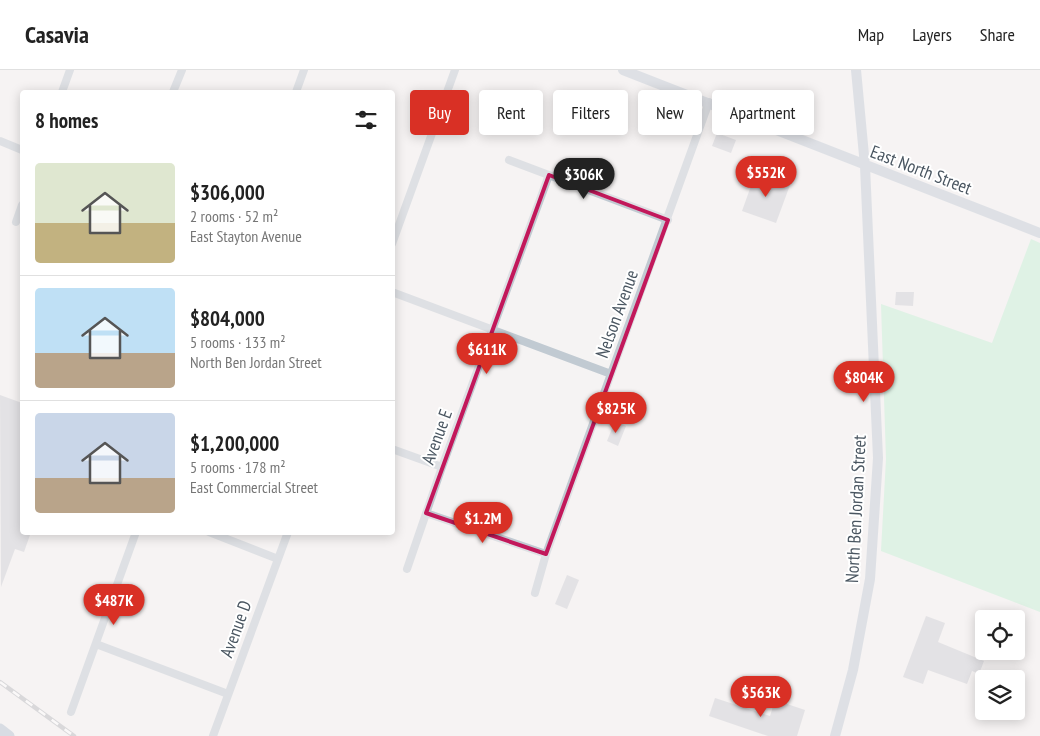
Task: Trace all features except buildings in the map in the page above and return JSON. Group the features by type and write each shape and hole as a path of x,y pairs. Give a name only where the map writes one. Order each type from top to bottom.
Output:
{"main road":[{"path":"0,728 9,736"}],"street":[{"path":"63,90 70,70"},
{"path":"174,90 182,70"},
{"path":"297,90 304,70"},
{"path":"395,236 455,70"},
{"name":"East North Street","path":"623,70 709,102 865,166 1040,233"},
{"name":"North Ben Jordan Street","path":"835,736 853,670 870,579 878,458 865,166 856,70"},
{"name":"Nelson Avenue","path":"534,593 546,554 709,102"},
{"path":"0,142 20,149"},
{"path":"509,160 668,220"},
{"name":"Avenue E","path":"407,569 442,467 549,175"},
{"path":"16,222 20,211"},
{"path":"395,293 611,374"},
{"path":"395,450 442,467"},
{"path":"426,513 546,554"},
{"path":"71,712 135,535"},
{"path":"217,535 278,559"},
{"name":"Avenue D","path":"213,736 287,535"},
{"path":"96,644 228,694"}],"highlighted area":[{"path":"549,175 668,220 546,554 426,513"}],"green space":[{"path":"1031,239 1040,243 1040,612 881,551 886,459 881,304 992,343"}],"railway":[{"path":"0,682 74,736"}]}
